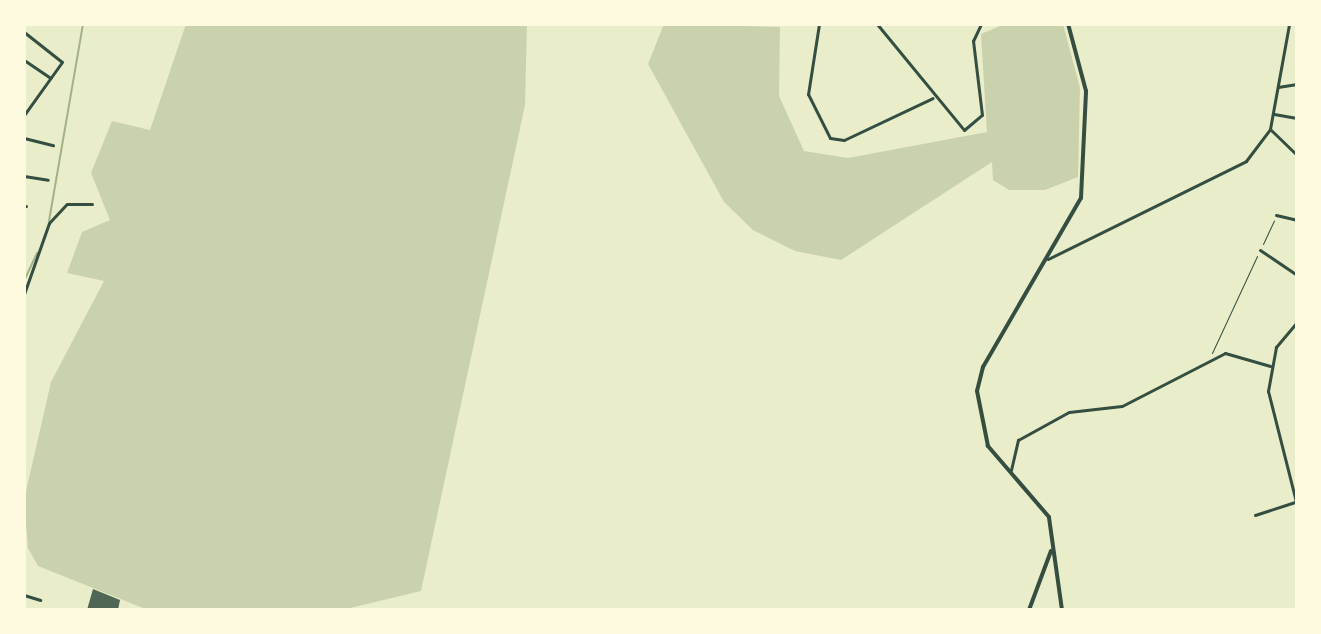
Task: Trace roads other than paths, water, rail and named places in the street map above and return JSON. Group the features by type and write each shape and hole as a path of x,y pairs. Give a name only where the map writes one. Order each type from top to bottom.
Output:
{"main road":[{"path":"1062,610 1046,509 1011,474 986,441 977,391 983,367 1081,198 1087,146 1086,91 1068,24"},
{"path":"1029,610 1051,551"}],"street":[{"path":"819,24 808,94 830,138 844,140 933,98"},
{"path":"877,24 959,129 980,122 983,84 973,41 981,24"},
{"path":"1048,259 1233,172 1270,129 1289,24"},
{"path":"24,32 62,60 24,115"},
{"path":"24,60 51,78"},
{"path":"1278,87 1297,84"},
{"path":"24,104 30,108"},
{"path":"1274,114 1297,118"},
{"path":"1270,129 1297,155"},
{"path":"24,138 53,145"},
{"path":"24,176 48,180"},
{"path":"24,294 49,223 67,204 92,204"},
{"path":"1276,215 1297,220"},
{"path":"1260,250 1297,275"},
{"path":"1255,515 1296,504 1294,485 1271,407 1270,366 1280,338 1297,322"},
{"path":"1011,474 1018,440 1069,412 1122,406 1209,359 1229,353 1270,366"},
{"path":"24,595 40,600"}],"waterway":[{"path":"49,221 83,24"},
{"path":"24,281 37,253"}]}
